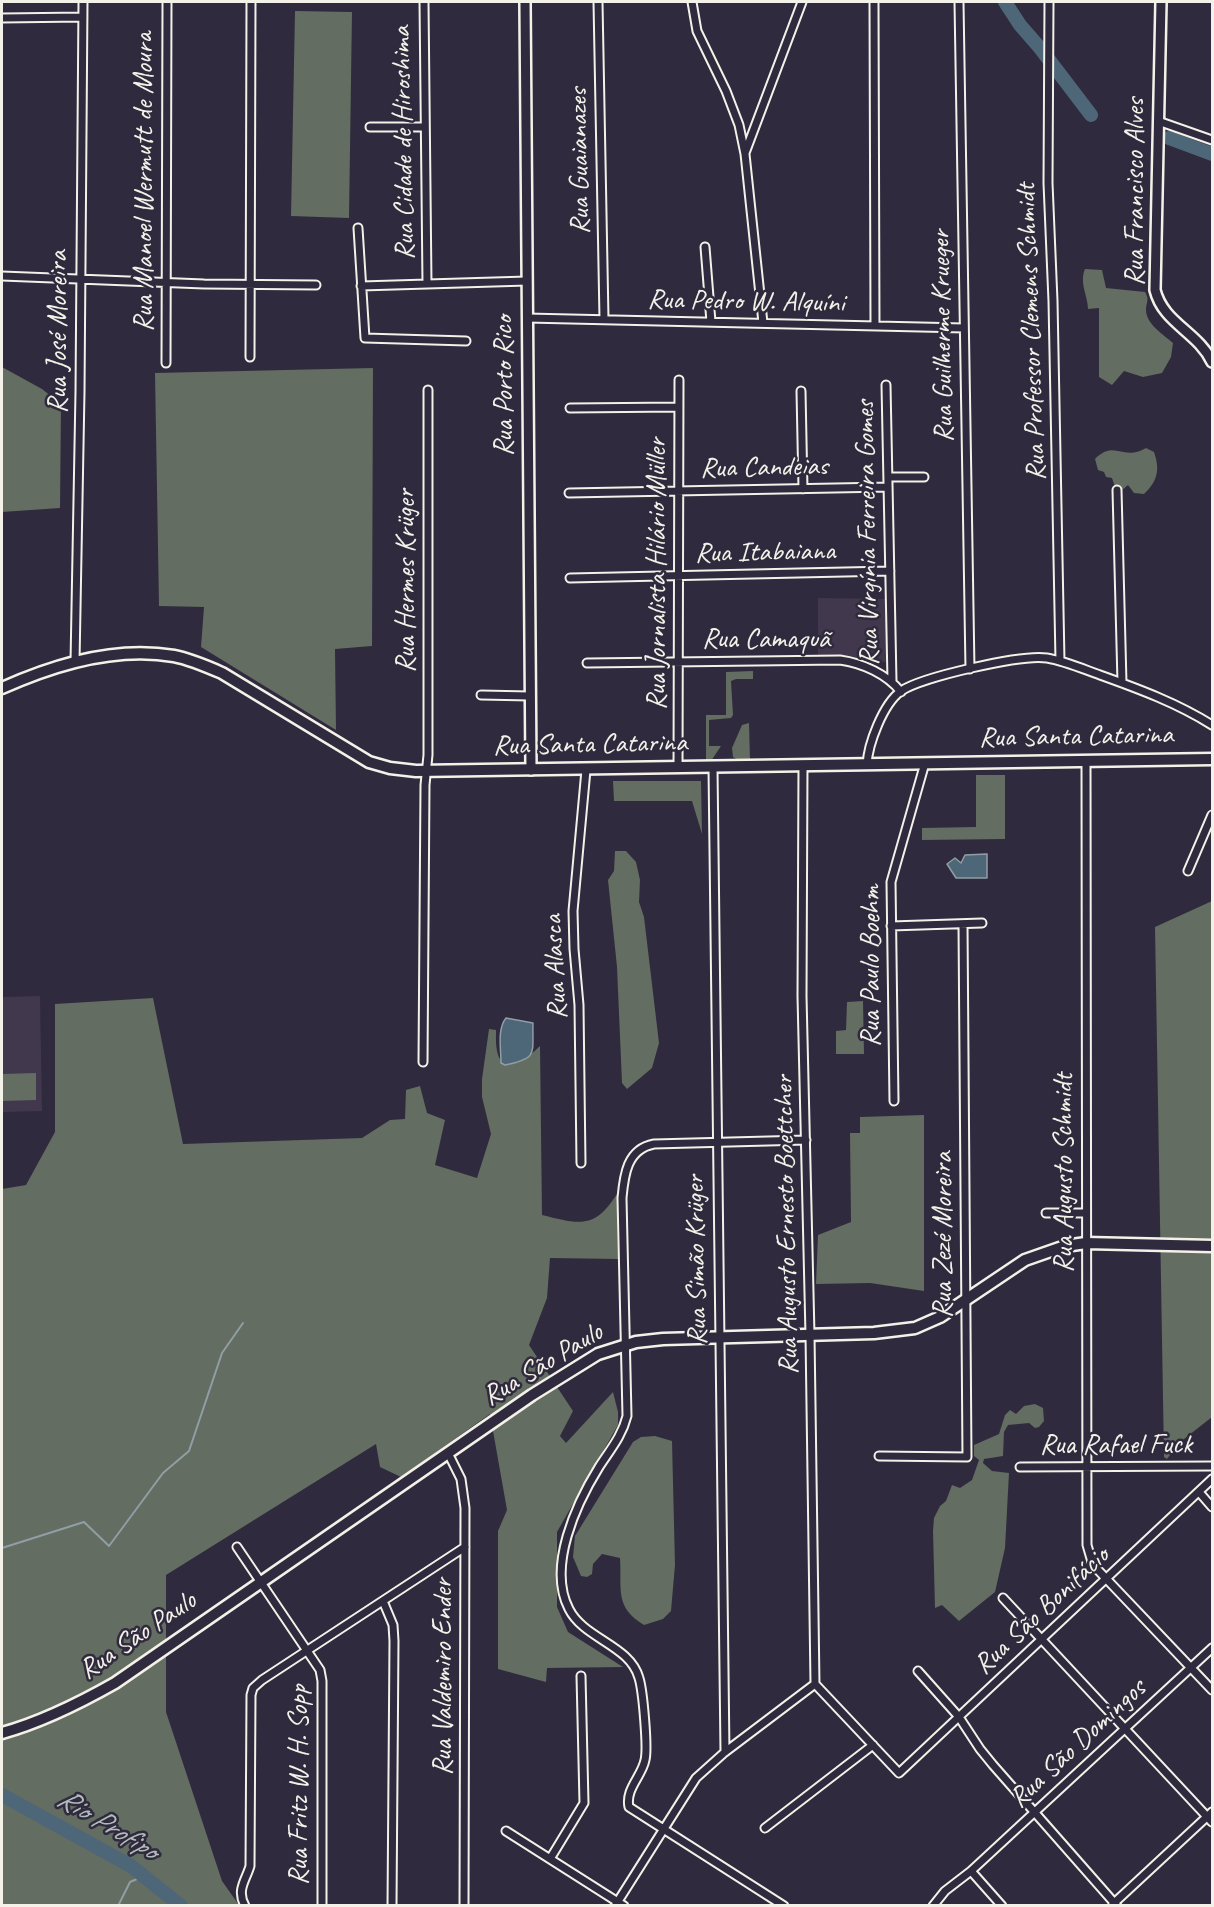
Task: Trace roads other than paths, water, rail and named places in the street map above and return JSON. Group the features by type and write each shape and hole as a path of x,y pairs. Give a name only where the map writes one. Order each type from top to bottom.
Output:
{"main road":[{"name":"Rua Porto Rico","path":"525,2 531,770"},
{"name":"Rua Francisco Alves","path":"1161,2 1154,278 1157,299 1168,316 1202,345 1212,362"},
{"name":"Rua Santa Catarina","path":"2,688 23,678 75,662 149,654 175,657 222,673 369,762 390,768 427,771 1212,759"},
{"name":"Rua São Paulo","path":"2,1733 73,1707 115,1683 558,1377 598,1354 649,1339 905,1330 940,1317 1025,1260 1050,1250 1086,1243 1212,1246"}],"street":[{"name":"Rua José Moreira","path":"75,662 83,2"},
{"name":"Rua Manoel Wermutt de Moura","path":"166,363 167,2"},
{"path":"250,357 251,2"},
{"name":"Rua Cidade de Hiroshima","path":"424,2 427,284"},
{"name":"Rua Guaianazes","path":"598,2 604,319"},
{"path":"692,2 697,31 735,112 745,154 763,323"},
{"path":"745,154 802,2"},
{"path":"874,2 875,326"},
{"name":"Rua Guilherme Krueger","path":"959,2 970,669"},
{"name":"Rua Professor Clemens Schmidt","path":"1049,2 1048,183 1053,301 1060,661"},
{"path":"2,18 82,17"},
{"path":"1158,121 1212,140"},
{"path":"370,127 425,127"},
{"path":"358,228 365,338 466,341"},
{"path":"705,247 711,322"},
{"path":"2,276 166,283 316,285"},
{"path":"361,286 527,281"},
{"name":"Rua Pedro W. Alquíni","path":"527,318 964,328"},
{"name":"Rua Jornalista Hilário Müller","path":"678,768 679,380"},
{"name":"Rua Virgínia Ferreira Gomes","path":"886,385 892,681"},
{"name":"Rua Hermes Krüger","path":"423,1062 428,755 428,390"},
{"path":"801,391 803,489"},
{"path":"570,408 679,407"},
{"path":"888,477 924,477"},
{"name":"Rua Candeias","path":"569,493 888,487"},
{"path":"1117,490 1122,683"},
{"name":"Rua Itabaiana","path":"570,578 890,571"},
{"path":"867,765 873,735 889,705 901,692 923,682 970,669 1031,657 1060,661 1122,683 1180,706 1212,725"},
{"name":"Rua Camaquã","path":"586,663 840,660 860,665 892,681 901,692"},
{"path":"482,695 530,696"},
{"name":"Rua Augusto Schmidt","path":"1086,761 1087,1545 1092,1562 1106,1579 1212,1690"},
{"name":"Rua Paulo Boehm","path":"894,1101 890,893 892,872 925,763"},
{"name":"Rua Augusto Ernesto Boettcher","path":"803,766 802,996 815,1684"},
{"name":"Rua Simão Krüger","path":"713,768 725,1752"},
{"name":"Rua Alasca","path":"581,1164 579,1005 573,911 586,770"},
{"path":"1188,871 1212,814"},
{"path":"891,926 982,923"},
{"name":"Rua Zezé Moreira","path":"879,1456 967,1457 963,924"},
{"path":"784,1905 629,1806 630,1792 646,1759 639,1677 628,1660 572,1616 566,1604 562,1577 565,1545 576,1509 598,1468 622,1434 627,1416 622,1198 624,1178 630,1160 640,1149 654,1144 806,1140"},
{"path":"1046,1213 1086,1213"},
{"name":"Rua Valdemiro Ender","path":"448,1453 464,1492 464,1905"},
{"name":"Rua Rafael Fuck","path":"1020,1467 1212,1466"},
{"name":"Rua São Bonifácio","path":"873,1745 899,1773 1212,1479"},
{"path":"1198,1492 1212,1507"},
{"name":"Rua Fritz W. H. Sopp","path":"237,1547 320,1670 322,1681 322,1905"},
{"path":"245,1905 240,1895 250,1866 251,1695 257,1684 465,1547"},
{"path":"918,1671 959,1717 980,1749 1114,1905 1211,1817 1003,1598"},
{"path":"383,1601 393,1625 394,1641 392,1905"},
{"name":"Rua São Domingos","path":"933,1905 945,1891 971,1871 1035,1813 1212,1648"},
{"path":"550,1859 584,1803 581,1676"},
{"path":"506,1831 619,1904 662,1829 696,1778 725,1752 815,1684 873,1745 765,1828"},
{"path":"971,1871 1002,1905"}],"water":[{"path":"987,854 987,878 956,878 947,864 955,858 961,863 965,855"},
{"path":"506,1018 533,1023 533,1048 529,1057 505,1065 501,1063 500,1039 501,1028"}],"waterway":[{"path":"1005,2 1020,25 1091,115"},
{"path":"1169,138 1212,154"},
{"path":"2,1548 84,1522 109,1546 163,1473 189,1451 222,1353 243,1323"},
{"name":"Rio Profipo","path":"2,1795 131,1866 181,1906"},
{"path":"118,1906 130,1882 144,1876"}]}
